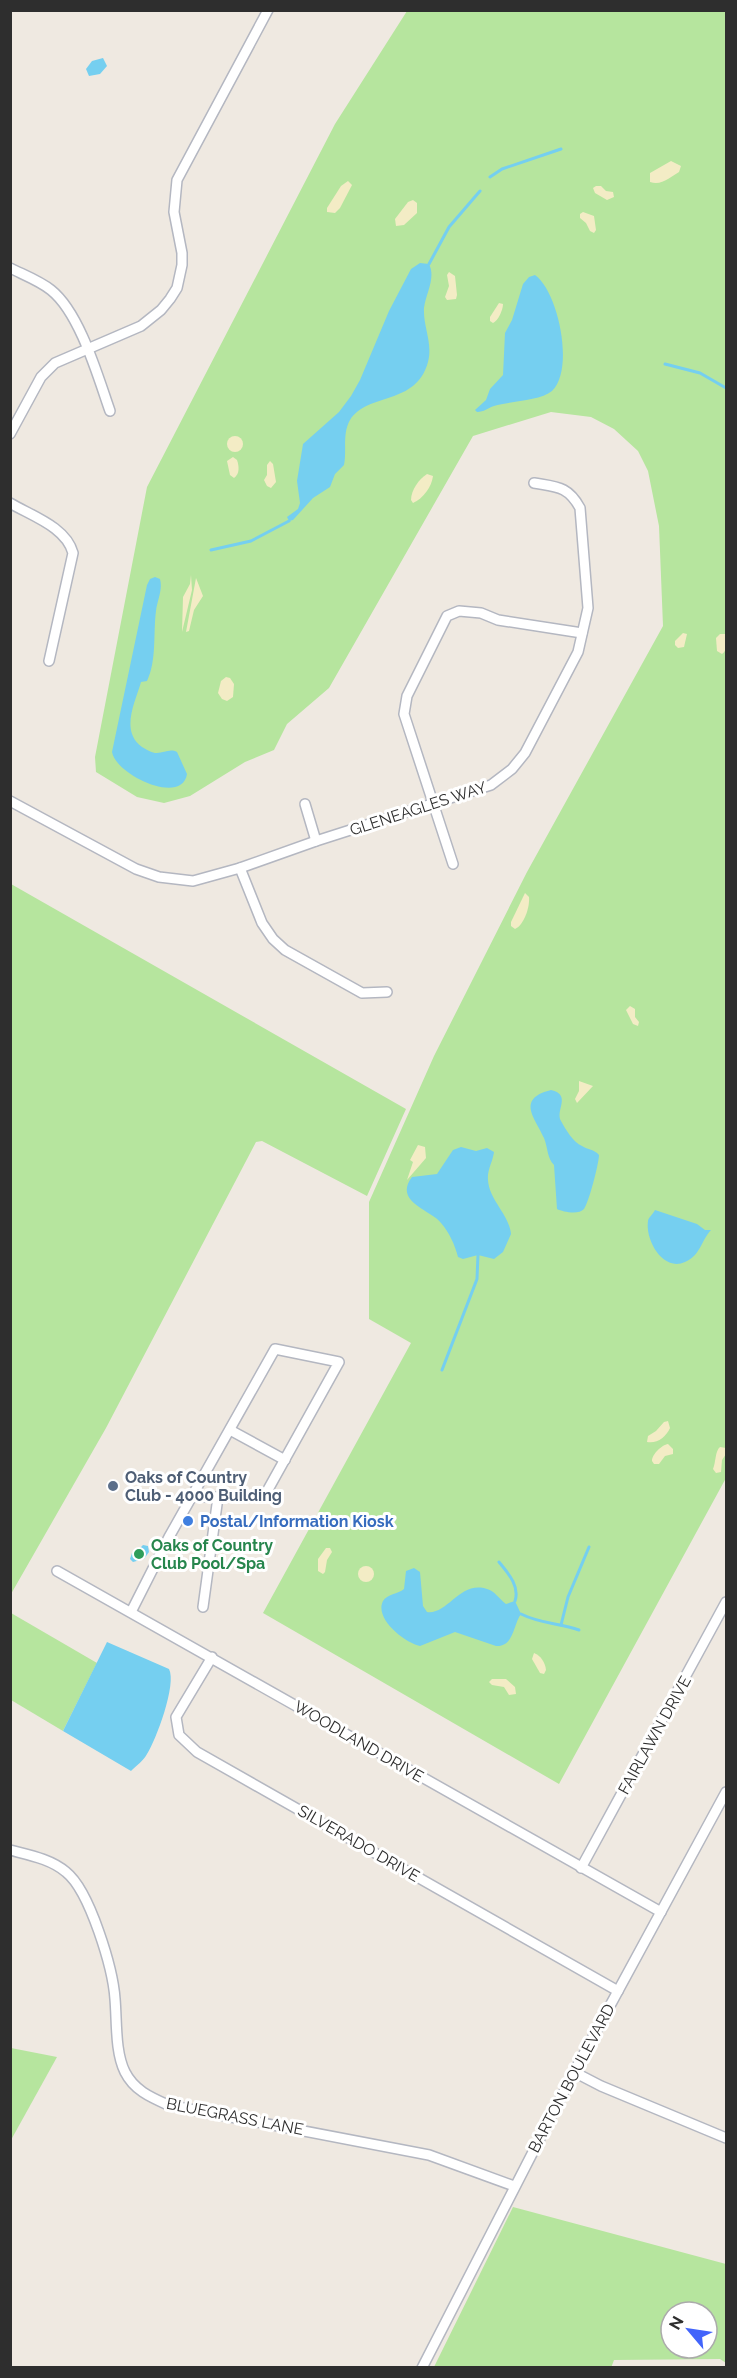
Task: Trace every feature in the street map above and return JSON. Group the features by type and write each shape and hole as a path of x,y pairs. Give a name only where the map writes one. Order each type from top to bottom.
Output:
{"street":[{"path":"10,434 41,377 55,363 147,322 161,310 177,288 183,265 174,213 177,180 268,10"},
{"path":"10,268 51,290 65,304 88,350 110,411"},
{"name":"GLENEAGLES WAY","path":"10,801 136,869 159,877 193,881 240,868 491,785 512,769 525,753 578,652 588,608 580,508 574,497 564,489 534,483"},
{"path":"10,503 64,535 71,543 73,553 49,661"},
{"path":"453,864 404,714 407,696 447,616 459,611 481,613 498,620 582,633"},
{"path":"305,804 316,841"},
{"path":"240,868 262,923 273,939 285,950 362,993 387,992"},
{"path":"131,1612 275,1349 339,1362 265,1495"},
{"path":"230,1430 285,1460"},
{"path":"193,1497 218,1497 203,1607"},
{"name":"WOODLAND DRIVE","path":"57,1571 661,1912"},
{"name":"FAIRLAWN DRIVE","path":"581,1868 726,1602"},
{"name":"SILVERADO DRIVE","path":"212,1657 176,1717 179,1735 198,1752 618,1991"},
{"name":"BARTON BOULEVARD","path":"422,2367 574,2072 726,1792"},
{"name":"BLUEGRASS LANE","path":"10,1850 52,1863 68,1873 80,1890 102,1939 114,1980 119,2051 124,2071 134,2086 147,2096 168,2105 429,2155 514,2186"},
{"path":"574,2072 601,2086 726,2138"}],"green space":[{"path":"407,11 726,11 726,1478 559,1784 263,1613 411,1343 369,1319 369,1202 434,1056 527,872 663,626 659,526 648,471 638,451 614,429 591,417 551,412 473,436 329,688 287,724 274,750 245,762 190,796 164,803 137,797 96,772 95,757 147,487 335,124"},
{"path":"11,884 406,1109 367,1196 262,1141 256,1142 106,1428 11,1594"},
{"path":"11,1613 97,1663 63,1731 11,1700"},
{"path":"10,2048 57,2057 11,2140"},
{"path":"513,2207 726,2264 726,2363 719,2359 719,2300 659,2300 659,2360 614,2360 611,2368 434,2367"}],"sand":[{"path":"671,161 681,166 679,172 662,182 650,182 650,173"},
{"path":"348,181 352,185 340,208 335,213 327,212 327,208 341,186"},
{"path":"596,186 613,192 614,197 607,200 595,193 593,188"},
{"path":"413,200 417,203 417,213 404,225 396,226 395,219 408,202"},
{"path":"583,212 594,216 596,230 594,233 580,218"},
{"path":"449,272 455,276 457,295 456,299 447,300 445,297 449,286 447,275"},
{"path":"499,303 503,304 502,309 493,323 490,317"},
{"path":"235,436 243,444 235,452 227,444"},
{"path":"233,457 237,460 239,467 234,478 230,475 227,461"},
{"path":"270,461 273,464 276,482 271,488 264,480"},
{"path":"427,474 433,476 431,484 426,492 413,503 411,496 414,489"},
{"path":"191,575 192,590 182,632 183,597 190,584"},
{"path":"196,578 203,596 194,610 189,631 186,632"},
{"path":"683,633 687,634 684,647 678,648 675,641"},
{"path":"720,634 725,634 727,642 722,654 717,651 716,638"},
{"path":"226,677 230,678 234,684 233,697 227,701 222,699 218,693 221,681"},
{"path":"525,893 529,897 527,910 524,920 515,929 511,926 511,922"},
{"path":"630,1006 635,1009 638,1026 633,1024 626,1010"},
{"path":"579,1081 593,1086 577,1103 575,1099 579,1091"},
{"path":"418,1145 425,1147 426,1158 407,1180 413,1162 410,1160"},
{"path":"668,1421 670,1428 664,1437 658,1441 647,1442 648,1436"},
{"path":"668,1444 673,1449 673,1454 665,1456 659,1464 654,1464 652,1458 655,1453"},
{"path":"720,1447 726,1448 726,1454 722,1460 721,1472 716,1473 713,1469"},
{"path":"326,1548 330,1548 332,1552 323,1574 318,1571 318,1559"},
{"path":"363,1566 369,1566 374,1574 372,1580 363,1582 358,1577 358,1571"},
{"path":"534,1653 544,1662 546,1670 544,1674 540,1673 532,1659"},
{"path":"492,1679 506,1679 515,1687 516,1694 509,1695 504,1687 492,1685 489,1682"}],"water":[{"path":"103,58 107,66 100,74 89,76 86,69 92,61"},
{"path":"420,263 429,264 431,269 430,286 424,308 429,355 422,376 413,386 403,392 358,411 350,420 346,431 344,465 335,474 330,487 313,498 293,520 289,521 287,517 298,509 300,503 297,481 303,444 339,412 351,396 389,311 411,269"},
{"path":"535,275 551,297 557,313 563,349 559,380 552,391 547,394 477,412 475,410 486,400 490,389 503,375 505,333 512,320 523,284 529,277"},
{"path":"155,577 160,579 161,587 156,611 152,664 147,681 141,682 130,725 135,740 142,747 155,753 177,752 187,774 183,783 174,787 149,784 136,778 116,761 112,752 147,585 150,579"},
{"path":"551,1090 561,1095 560,1117 570,1135 579,1144 599,1155 588,1199 584,1209 579,1212 557,1209 554,1165 531,1110 534,1099"},
{"path":"461,1147 476,1151 487,1148 494,1152 488,1173 489,1187 507,1220 511,1234 503,1252 494,1259 478,1255 463,1259 458,1257 444,1227 436,1218 416,1205 407,1193 407,1186 412,1177 437,1174 453,1150"},
{"path":"655,1210 697,1224 705,1230 711,1230 694,1256 677,1264 663,1258 657,1252 649,1237 648,1229 648,1220"},
{"name":"Oaks of Country Club Pool/Spa","path":"143,1545 148,1546 149,1552 144,1559 133,1562 130,1559 132,1553"},
{"path":"414,1568 420,1572 423,1606 427,1612 434,1612 469,1589 490,1590 506,1604 515,1601 521,1614 510,1639 496,1646 455,1632 420,1646 399,1635 387,1622 381,1608 385,1599 404,1589 406,1571"},
{"path":"107,1642 169,1669 171,1676 168,1699 151,1747 142,1761 131,1771 63,1731"}],"waterway":[{"path":"490,177 502,169 561,149"},
{"path":"429,264 449,227 480,191"},
{"path":"665,364 700,373 726,388"},
{"path":"211,550 251,541 289,521"},
{"path":"442,1370 477,1279 478,1255"},
{"path":"561,1625 568,1597 589,1547"},
{"path":"499,1562 515,1585 515,1601"},
{"path":"521,1614 579,1630"}],"place":[{"name":"Oaks of Country Club - 4000 Building","path":"113,1486"},
{"name":"Postal/Information Kiosk","path":"188,1521"},
{"name":"Oaks of Country Club Pool/Spa","path":"139,1554"}]}
